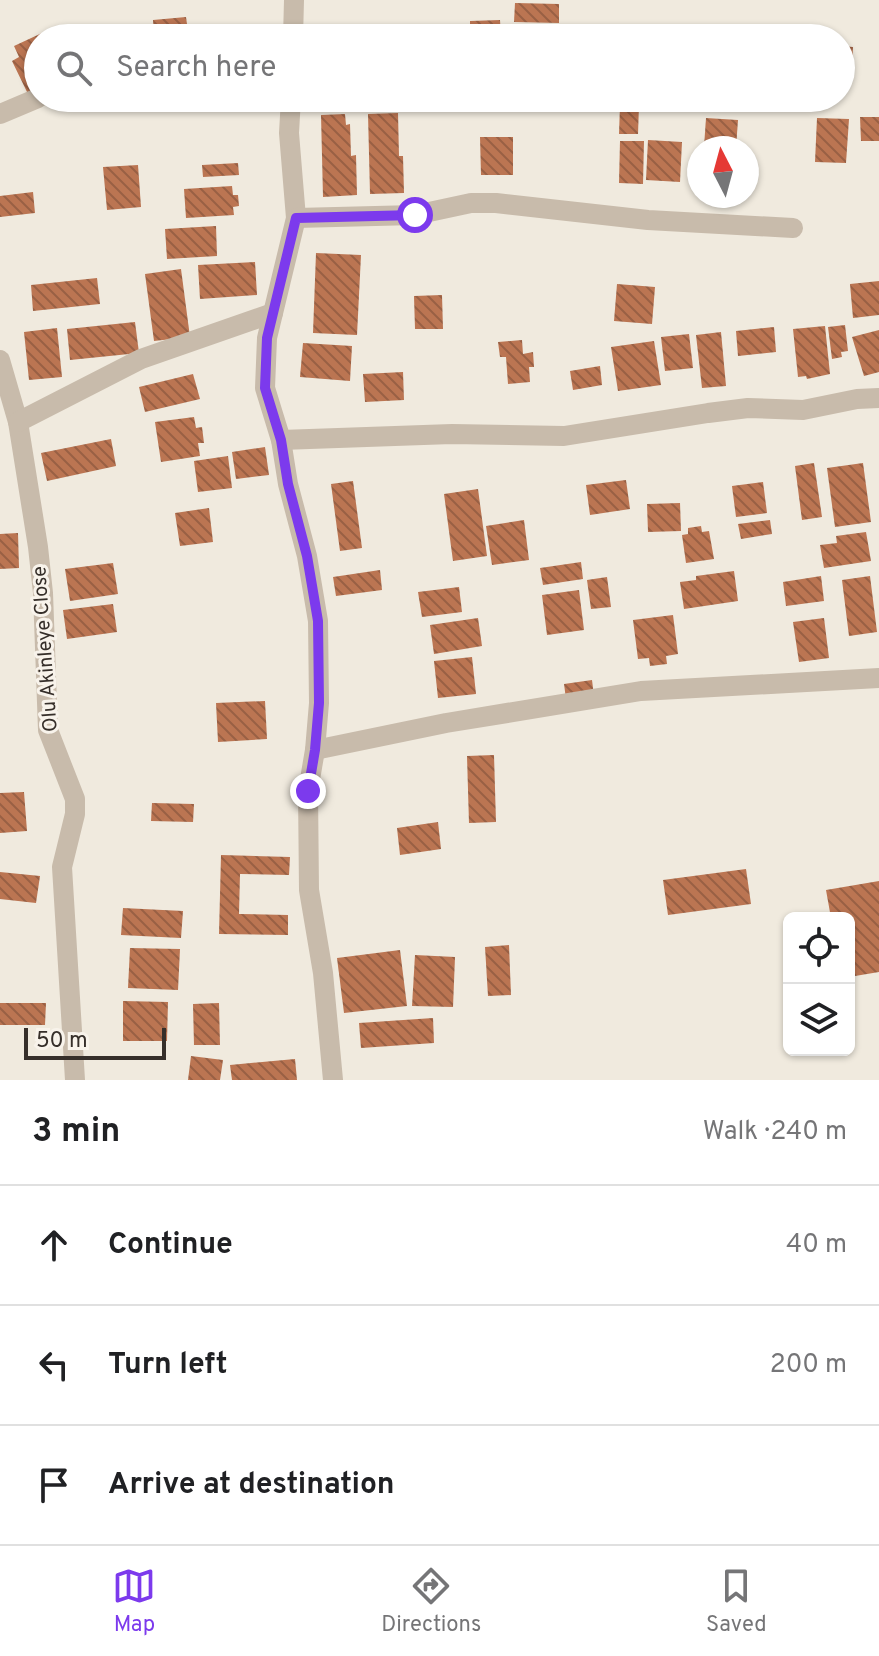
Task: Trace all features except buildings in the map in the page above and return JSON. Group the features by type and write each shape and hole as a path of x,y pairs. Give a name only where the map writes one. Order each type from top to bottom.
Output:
{"street":[{"path":"293,24 294,0"},
{"path":"0,114 24,104"},
{"path":"290,112 296,218 267,338 265,388 281,440 318,621 319,703 308,791 309,890 323,973 333,1080"},
{"path":"296,218 415,215 471,203 496,203 648,220 793,228"},
{"path":"18,422 141,359 273,313"},
{"name":"Olu Akinleye Close","path":"0,360 18,422 41,578 48,730 75,799 75,814 62,867 75,1080"},
{"path":"281,440 452,434 564,436 734,409 803,410 857,399 879,398"},
{"path":"315,750 446,723 641,691 879,678"}],"route":[{"path":"308,791 319,703 318,621 314,589 288,484 281,440 265,388 267,338 296,218 415,215"}]}
